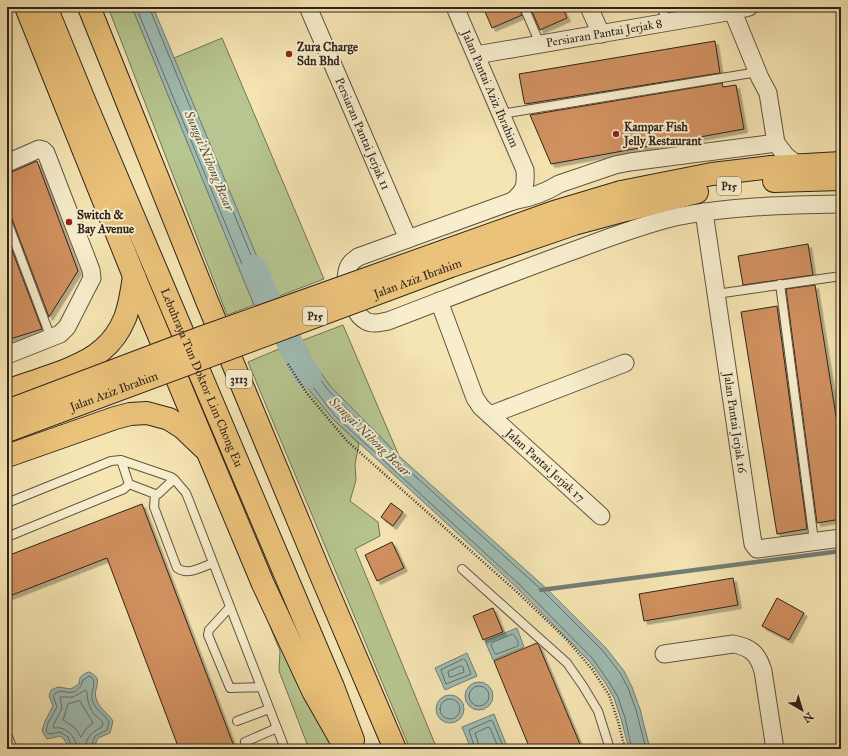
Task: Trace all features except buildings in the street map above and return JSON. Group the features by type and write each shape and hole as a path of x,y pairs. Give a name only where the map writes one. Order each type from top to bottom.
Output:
{"main road":[{"path":"26,7 134,276 272,604 313,691 346,749"},
{"name":"Lebuhraya Tun Doktor Lim Chong Eu","path":"46,7 333,687 357,749"},
{"name":"3113","path":"89,7 213,315 314,559 395,749"},
{"name":"Jalan Aziz Ibrahim","path":"7,431 451,266 574,224 624,201 712,174 798,165 840,177"},
{"name":"Jalan Aziz Ibrahim","path":"7,411 211,334 554,212 624,201 674,197 723,187 840,177"},
{"path":"7,391 86,361 102,350 116,334 125,319 130,304 134,276"},
{"path":"7,456 115,418 130,414 147,413 169,419 183,428 210,454"}],"street":[{"name":"Persiaran Pantai Jerjak 11","path":"308,7 408,239"},
{"name":"Jalan Pantai Aziz Ibrahim","path":"455,7 525,170 525,186 522,192 513,201"},
{"path":"589,7 601,34"},
{"name":"Persiaran Pantai Jerjak 8","path":"476,55 668,23 732,9 749,7"},
{"path":"732,9 768,93 772,144 771,167"},
{"path":"798,165 772,144 615,165 358,258 350,263 346,276 349,293 354,308 367,322 374,323 388,321 555,257 644,225 704,212 769,206 841,204"},
{"path":"7,163 38,150 43,150 46,153 91,270 92,278 68,327 60,334 7,355"},
{"path":"525,170 536,180 546,183 559,184"},
{"name":"Jalan Pantai Jerjak 16","path":"704,212 753,544 757,549 841,538"},
{"name":"Jalan Pantai Jerjak 17","path":"439,301 475,398 481,407 601,516"},
{"name":"Jalan Pantai Jerjak 17","path":"490,415 625,363"},
{"path":"664,654 733,644 743,645 754,652 760,661 763,672 775,749"}],"lane":[{"path":"524,7 540,44"},
{"path":"661,7 668,23"},
{"path":"501,114 759,75"},
{"path":"7,221 51,338"},
{"path":"716,294 841,276"},
{"path":"780,284 814,541"},
{"path":"122,460 129,484"},
{"path":"7,503 111,461 122,460 174,479 186,492 285,749"},
{"path":"129,484 158,494 174,479"},
{"path":"7,536 124,489 129,484"},
{"path":"155,494 154,507 177,568 188,572 213,563"},
{"path":"462,569 567,663 598,711 610,749"},
{"path":"230,607 209,630 208,635 230,688 261,687"},
{"path":"237,721 269,709"},
{"path":"247,749 245,742 277,728"},
{"path":"7,734 12,749"}],"path":[{"path":"288,364 306,392 346,440 517,592 567,640 587,663 608,695 618,721 625,749"}],"green space":[{"path":"108,7 132,7 254,305 227,315"},
{"path":"222,38 324,279 274,298 174,58"},
{"path":"343,325 399,456 331,387 298,342"},
{"path":"279,349 297,375 333,419 359,444 355,464 356,480 350,501 378,522 380,536 355,549 437,749 410,749 248,362"},
{"path":"250,577 333,749 309,749 279,671 280,651"}],"water":[{"path":"132,7 153,7 274,298 254,305"},
{"path":"298,342 331,387 399,456 547,589 606,648 624,671 632,687 640,709 650,749 629,749 614,698 590,662 516,587 333,419 297,375 279,349"},
{"path":"517,628 524,647 493,660 485,641"},
{"path":"467,653 477,676 445,690 435,668"},
{"path":"89,672 96,677 97,680 95,694 97,702 113,721 110,733 98,738 93,749 69,749 64,739 60,736 47,739 42,731 45,721 53,706 49,696 51,690 58,687 71,689 79,684 81,676"},
{"path":"479,682 489,686 493,696 489,706 479,710 469,706 465,696 469,686"},
{"path":"450,695 460,699 464,709 460,719 450,723 440,719 436,709 440,699"},
{"path":"494,714 508,749 471,749 462,727"}],"waterway":[{"name":"Sungai Nibong Besar","path":"254,268 268,301 304,370 309,376"},
{"path":"541,590 841,551"}],"place":[{"name":"Zura Charge Sdn Bhd","path":"289,54"},
{"name":"Kampar Fish Jelly Restaurant","path":"616,134"},
{"name":"Switch & Bay Avenue","path":"69,222"}]}
